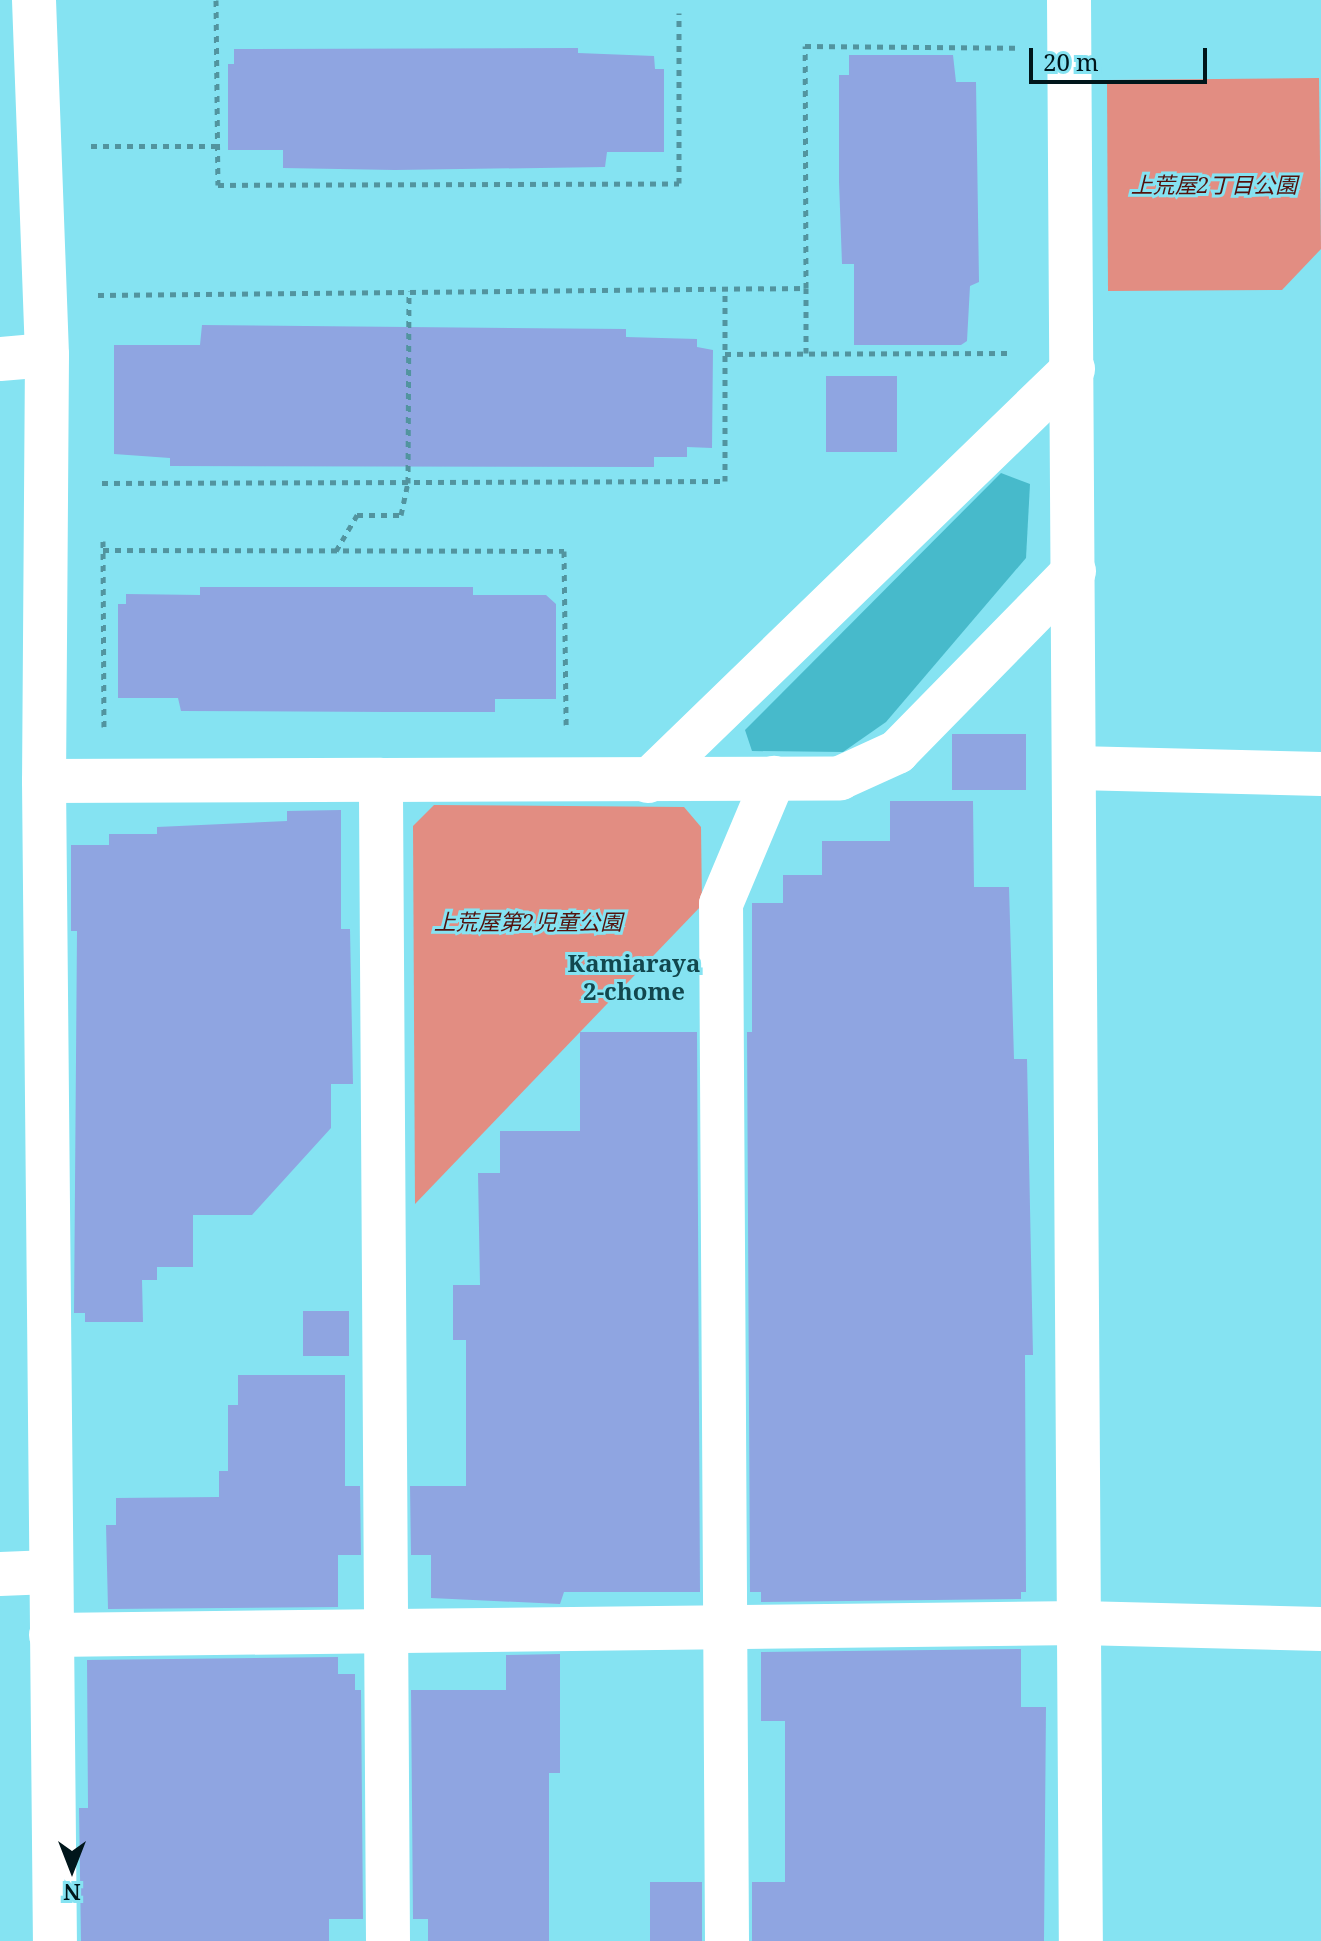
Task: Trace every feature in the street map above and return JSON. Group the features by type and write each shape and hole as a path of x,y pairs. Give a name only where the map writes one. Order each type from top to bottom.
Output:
{"street":[{"path":"34,0 47,355 44,781 55,1941"},
{"path":"1069,0 1081,1941"},
{"path":"0,359 47,355"},
{"path":"648,781 1073,369"},
{"path":"44,781 840,778 897,752 1074,571"},
{"path":"1076,768 1321,774"},
{"path":"727,1941 721,904 774,778"},
{"path":"381,780 388,1941"},
{"path":"0,1574 50,1572"},
{"path":"51,1635 1080,1623 1321,1629"}],"path":[{"path":"216,0 218,185 679,183 679,13"},
{"path":"806,353 805,46 1020,48"},
{"path":"86,146 218,146"},
{"path":"98,309 98,293 806,288"},
{"path":"102,483 725,481 725,290"},
{"path":"336,551 357,515 401,515 408,483 409,291"},
{"path":"725,354 1024,353"},
{"path":"101,467 102,496"},
{"path":"103,536 104,732"},
{"path":"103,550 564,551 566,729"}],"green space":[{"name":"上荒屋2丁目公園","path":"1319,78 1321,249 1282,290 1108,291 1107,80"},
{"name":"上荒屋第2児童公園","path":"434,805 684,807 701,827 702,905 415,1204 413,826"}],"water":[{"path":"1001,473 1030,484 1026,558 886,722 843,752 752,751 745,730"}],"building":[{"path":"578,48 578,53 654,56 655,69 664,69 664,152 607,152 605,167 395,170 283,168 283,150 228,150 228,64 234,64 234,49"},
{"path":"849,55 953,55 956,82 976,82 979,282 970,286 967,341 961,345 854,345 854,264 842,264 839,182 839,75 849,75"},
{"path":"202,325 626,329 626,337 697,339 697,347 713,350 712,448 687,447 687,457 654,457 654,467 170,466 170,458 114,454 114,345 200,345"},
{"path":"826,376 897,376 897,452 826,452"},
{"path":"200,587 473,587 473,595 546,595 556,604 556,699 495,699 495,712 388,712 181,711 178,698 118,698 118,604 126,604 126,594 200,595"},
{"path":"952,734 1026,734 1026,790 952,790"},
{"path":"890,801 973,801 974,887 1009,887 1014,1059 1027,1059 1033,1355 1025,1355 1026,1592 1021,1592 1021,1599 761,1602 761,1592 750,1592 747,1032 752,1032 752,903 783,903 783,875 822,875 822,841 890,841"},
{"path":"341,810 341,929 350,929 353,1084 331,1084 331,1128 252,1215 193,1215 193,1267 157,1267 157,1280 142,1280 143,1322 85,1322 85,1313 74,1313 77,931 71,931 71,845 109,845 109,834 157,834 157,827 287,821 287,811"},
{"path":"580,1032 697,1032 700,1592 564,1592 560,1604 431,1598 431,1555 411,1555 410,1486 466,1486 466,1340 453,1340 453,1285 480,1285 478,1173 500,1173 500,1131 580,1131"},
{"path":"303,1311 349,1311 349,1356 303,1356"},
{"path":"238,1375 345,1375 345,1486 360,1486 361,1555 338,1555 338,1607 108,1609 106,1525 116,1525 116,1498 219,1497 219,1471 228,1471 228,1405 238,1405"},
{"path":"1021,1649 1021,1707 1046,1707 1044,1941 752,1941 752,1882 785,1882 785,1721 761,1721 761,1652"},
{"path":"560,1654 560,1773 549,1773 549,1941 428,1941 428,1919 413,1919 411,1690 506,1690 506,1655"},
{"path":"338,1657 338,1674 355,1674 355,1690 361,1690 363,1919 329,1919 329,1941 81,1941 79,1808 88,1808 87,1660"},
{"path":"650,1882 702,1882 702,1941 650,1941"}],"district":[{"name":"Kamiaraya 2-chome","path":"634,977"}]}
